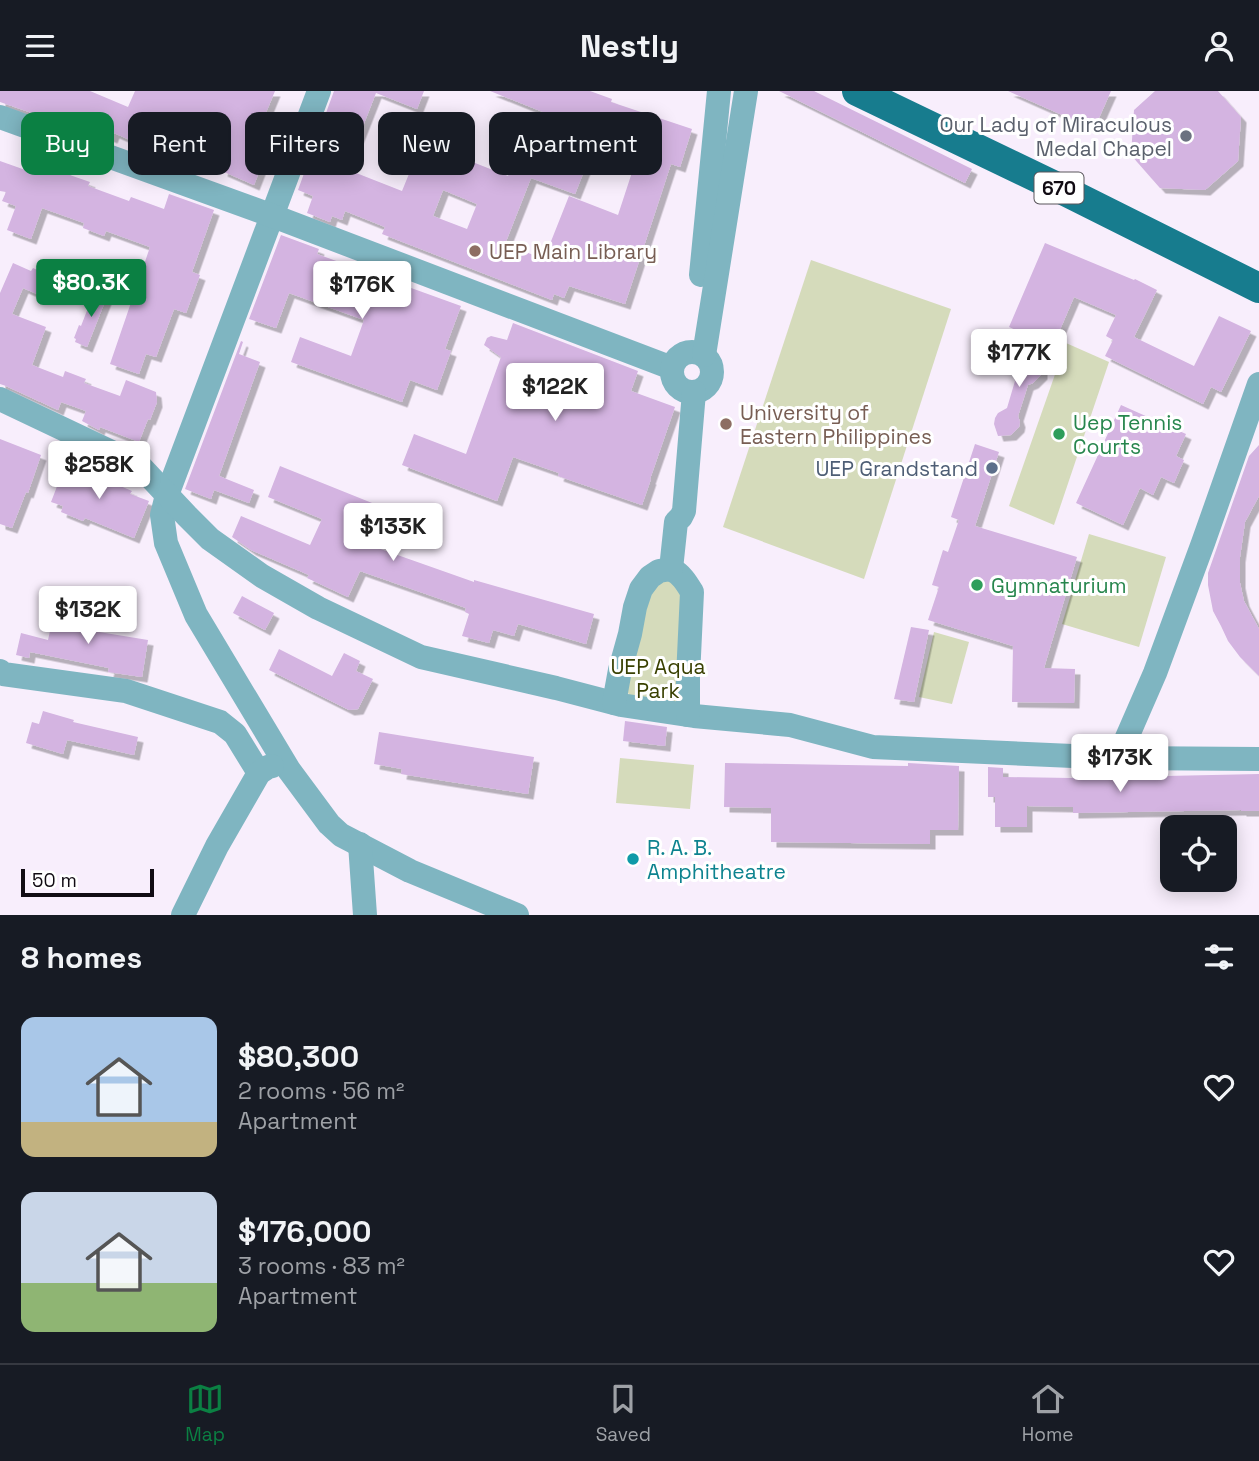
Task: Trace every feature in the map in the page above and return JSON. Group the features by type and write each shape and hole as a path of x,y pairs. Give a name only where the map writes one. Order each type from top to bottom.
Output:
{"main road":[{"name":"670","path":"857,91 1259,288"}],"street":[{"path":"699,353 710,263 719,91"},
{"path":"710,263 746,91"},
{"path":"312,93 273,216 167,495 162,515 166,543 196,615 289,770 329,824 341,835 410,871 517,915"},
{"path":"0,117 273,216 672,368"},
{"path":"684,353 699,353 712,366 712,379 703,390 691,392 677,386 672,368 674,362 684,353"},
{"path":"1118,758 1160,660 1259,384"},
{"path":"671,569 676,521 671,516 670,507 691,392"},
{"path":"0,399 139,465 210,539 262,576 318,608 421,657 614,703 688,715 790,725 873,747 1118,758 1259,759"},
{"path":"614,703 641,589 650,577 659,571 671,569 685,580 692,592 688,715"},
{"path":"0,671 4,674 126,691 220,722 234,734 259,773"},
{"path":"183,915 217,846 259,773 278,765 289,770"},
{"path":"360,844 365,915"}],"green space":[{"path":"811,260 951,309 864,579 723,527"},
{"name":"Uep Tennis Courts","path":"1066,343 1109,362 1054,525 1009,506"},
{"path":"1089,534 1166,557 1139,647 1062,624"},
{"name":"UEP Aqua Park","path":"662,575 682,590 685,702 634,704 627,691 636,616"},
{"path":"934,632 969,642 952,704 919,697"},
{"path":"620,758 694,765 690,809 616,803"}],"building":[{"path":"0,91 90,91 128,107 135,91 275,91 266,112 245,112 245,175 258,175 254,185 231,175 231,112 128,112 128,139 114,133 114,112 29,112 0,102"},
{"path":"334,91 424,91 417,109 376,93 364,123 364,112 326,112"},
{"path":"490,91 590,91 612,99 611,102 641,112 543,112"},
{"path":"779,91 814,91 972,169 965,183"},
{"path":"1008,91 1111,91 1094,129"},
{"name":"Our Lady of Miraculous Medal Chapel","path":"1155,91 1218,91 1241,117 1238,161 1205,190 1160,188 1131,155 1134,110"},
{"path":"662,119 692,129 680,167 671,164 625,304 569,286 564,298 554,294 552,300 382,234 385,227 345,211 342,220 332,216 330,222 307,213 313,196 298,190 303,175 361,175 402,191 409,175 475,175 475,163 489,168 489,175 583,175 575,194 531,178 505,244 544,259 569,196 618,215 631,175 662,175","holes":["443,190 477,204 467,229 433,216"]},
{"path":"0,161 21,168 21,175 70,175 90,182 88,186 129,201 131,197 164,209 169,194 214,210 192,272 200,275 186,313 174,309 156,357 146,354 139,374 110,364 150,247 106,231 104,236 83,228 84,223 42,208 31,239 7,230 16,206 2,201 6,192 0,191"},
{"path":"281,235 319,249 317,254 461,306 445,349 451,351 437,390 410,380 402,402 291,362 300,337 351,356 364,320 289,293 276,328 249,319"},
{"path":"1045,243 1157,290 1134,337 1194,366 1219,316 1251,331 1221,392 1211,387 1203,404 1105,356 1113,340 1106,336 1116,315 1074,297 1053,346 1009,327"},
{"path":"13,263 46,274 37,294 23,288 12,314 46,327 32,365 63,377 65,371 86,379 84,383 120,396 126,380 156,392 157,402 139,442 100,427 99,430 82,421 86,411 61,402 58,410 0,384 0,293"},
{"path":"95,290 108,294 87,347 75,342 74,338"},
{"path":"513,323 638,371 631,391 675,407 642,505 558,476 559,473 513,457 497,501 402,465 414,434 466,454 501,357 484,345 491,336 507,340"},
{"path":"241,341 243,342 239,354 260,362 219,476 254,490 249,503 214,490 211,499 185,489"},
{"path":"1037,343 1042,374 1028,385 1018,416 1019,427 1011,435 998,436 995,418 1007,408 1015,381 1010,369 1011,363 1014,358"},
{"path":"1121,405 1186,434 1176,456 1184,460 1174,483 1161,477 1153,495 1140,488 1123,525 1076,503"},
{"path":"0,439 41,455 12,528 0,524"},
{"path":"975,444 999,452 975,526 1077,557 1044,668 1075,669 1074,703 1012,702 1013,646 928,620 939,587 932,585 943,550 948,552 959,520 951,517"},
{"path":"1259,445 1259,496 1245,522 1240,557 1240,583 1244,601 1259,629 1259,676 1228,641 1213,611 1208,573 1249,456"},
{"path":"66,463 149,501 134,538 85,518 83,521 61,512 63,506 51,502"},
{"path":"280,466 387,509 372,546 474,582 594,614 586,644 518,624 514,636 493,630 489,643 462,636 469,614 465,612 466,608 360,571 348,597 307,578 309,575 251,550 232,537 241,516 310,545 322,519 268,497"},
{"path":"242,596 274,613 265,630 233,613"},
{"path":"54,613 95,621 93,631 148,640 142,677 108,672 109,668 30,652 29,658 16,655 21,633 48,640"},
{"path":"911,627 929,630 914,702 894,699"},
{"path":"279,649 332,676 344,653 360,661 356,671 373,679 358,709 349,710 269,670"},
{"path":"43,711 74,720 73,722 138,737 134,755 67,740 63,754 26,743 32,722 39,724"},
{"path":"625,721 667,727 665,746 623,741"},
{"path":"379,732 534,757 528,794 401,774 402,769 374,764"},
{"path":"725,763 908,766 908,763 959,766 958,830 930,830 930,844 771,842 771,808 724,807"},
{"path":"988,767 1003,768 1003,777 1259,774 1259,811 1073,813 1073,807 1027,806 1027,827 995,827 995,797 988,797"}],"place":[{"name":"Our Lady of Miraculous Medal Chapel","path":"1186,136"},
{"name":"UEP Main Library","path":"475,251"},
{"name":"University of Eastern Philippines","path":"726,424"},
{"name":"Uep Tennis Courts","path":"1059,434"},
{"name":"UEP Grandstand","path":"992,468"},
{"name":"Gymnaturium","path":"977,585"},
{"name":"R. A. B. Amphitheatre","path":"633,859"}]}
